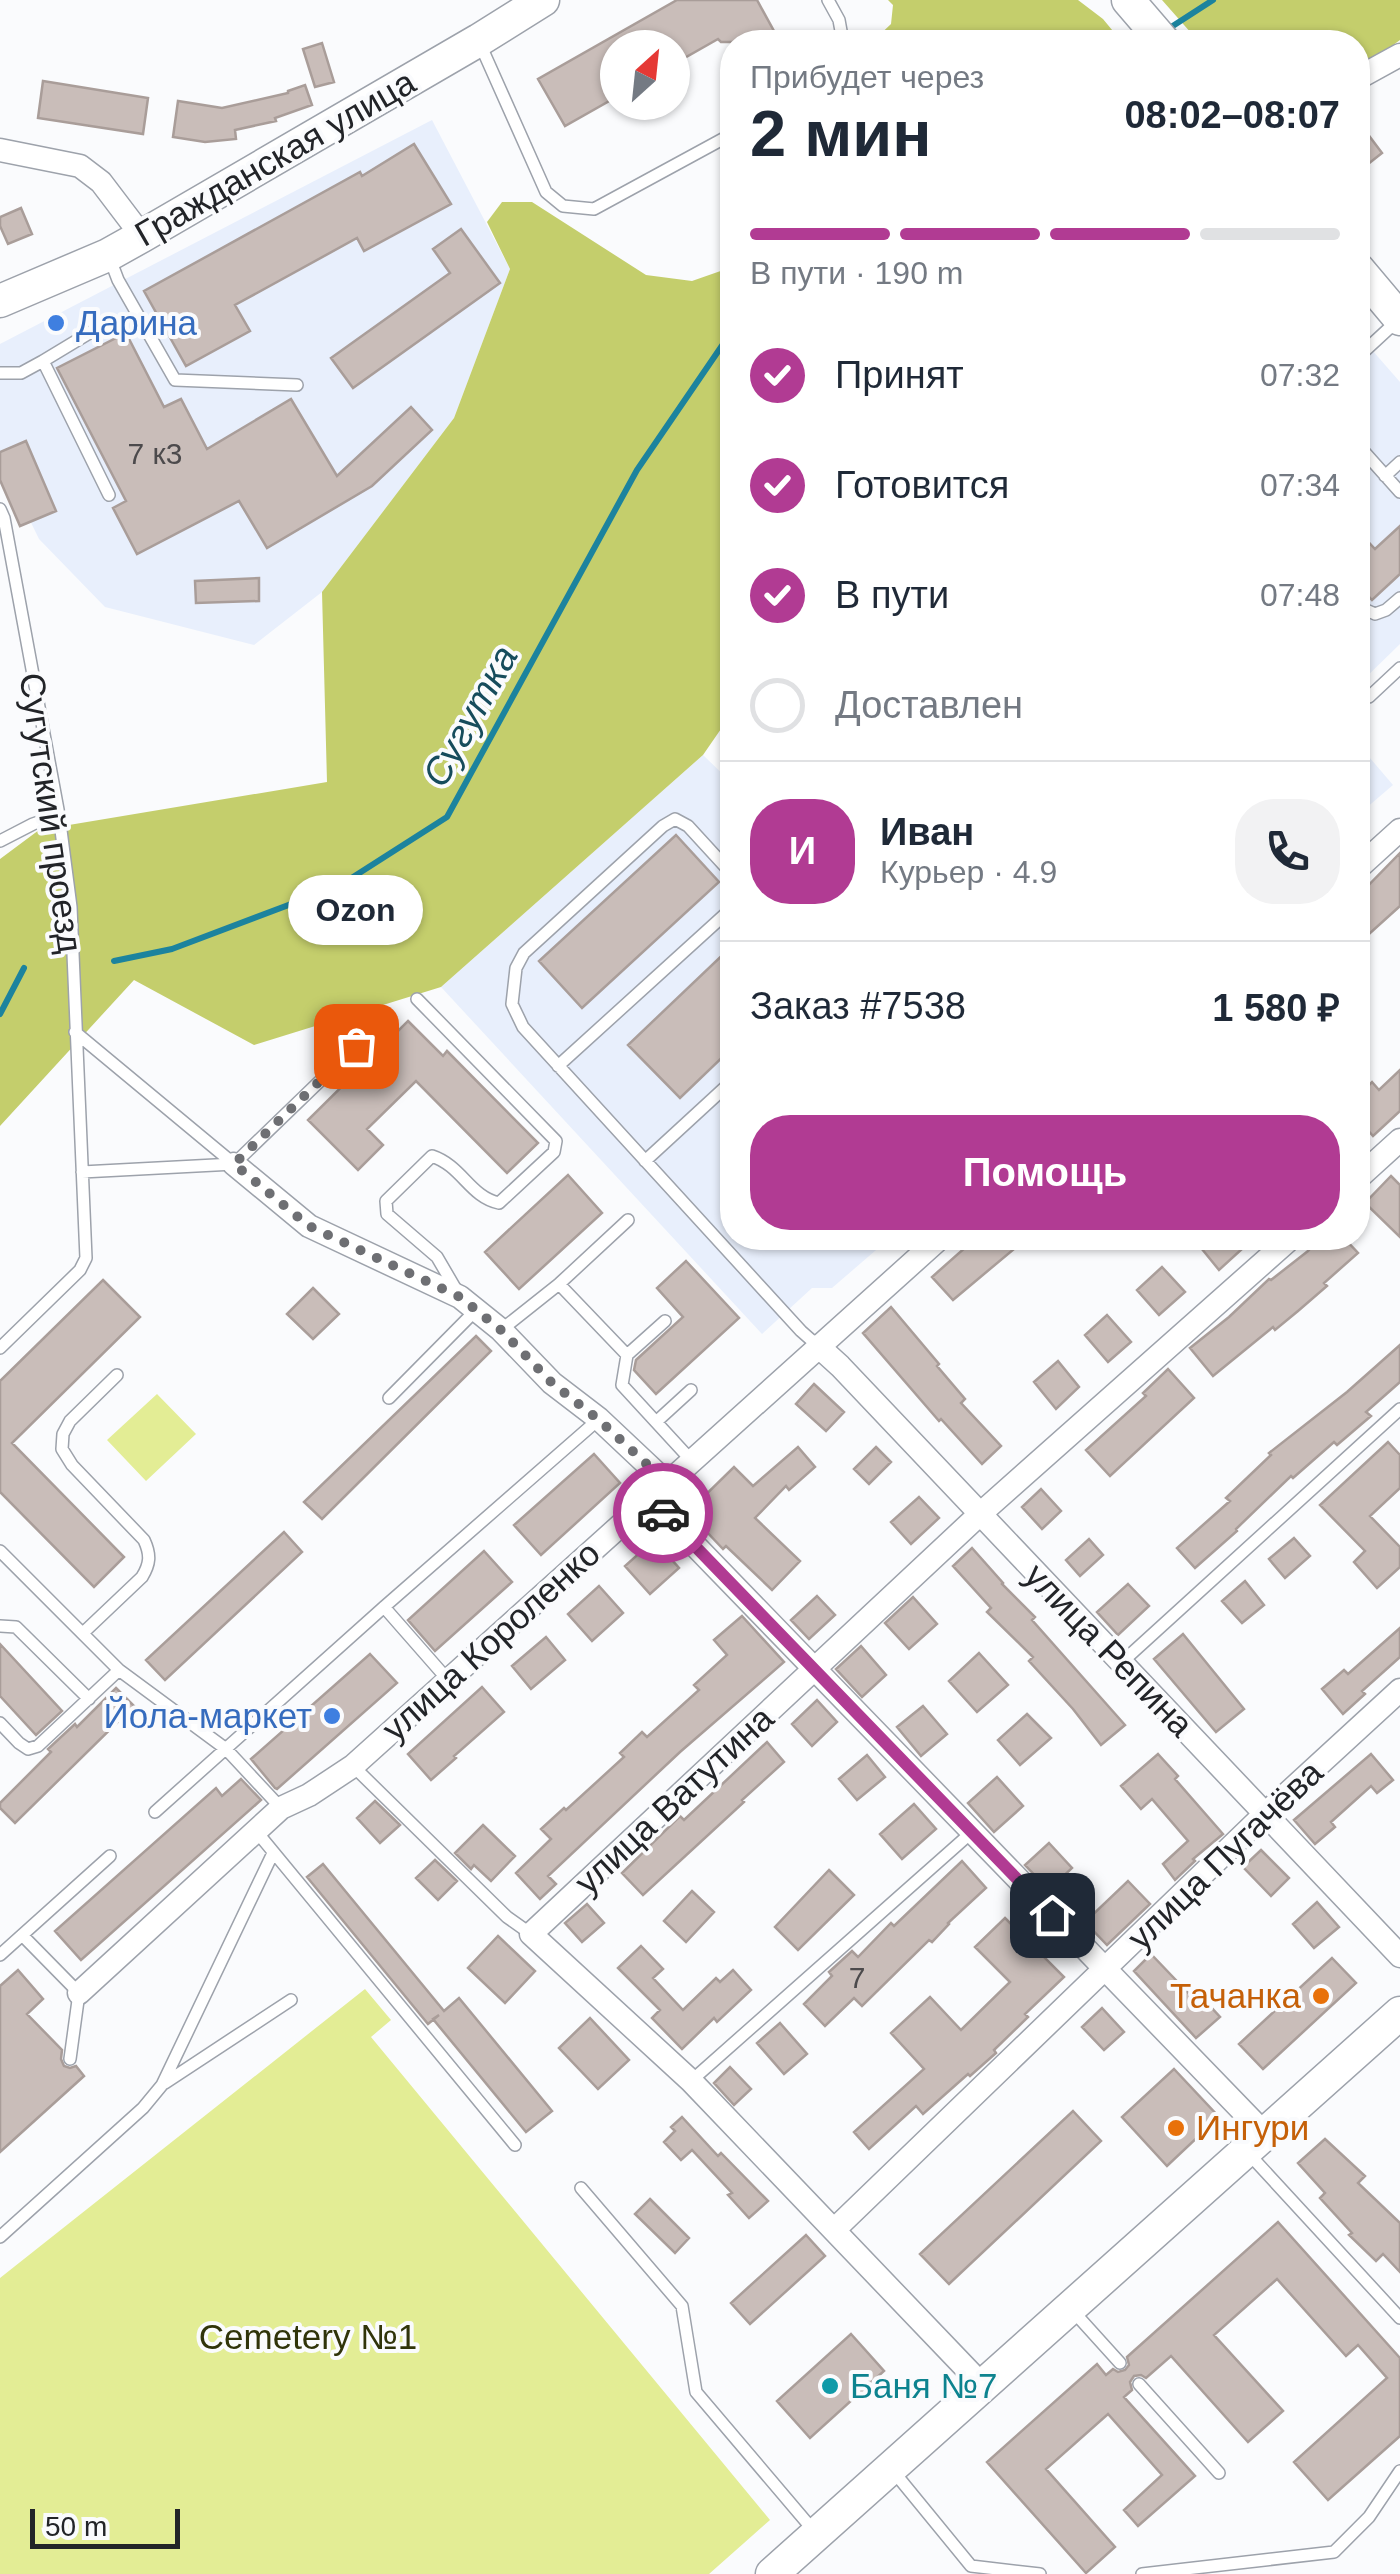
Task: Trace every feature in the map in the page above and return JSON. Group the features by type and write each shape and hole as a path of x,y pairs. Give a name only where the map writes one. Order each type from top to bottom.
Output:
{"main road":[{"name":"Гражданская улица","path":"0,301 142,236 542,0"},
{"path":"1128,0 1154,30"},
{"path":"1370,289 1400,318"},
{"path":"783,2571 816,2534 1400,2013"}],"street":[{"path":"1370,72 1400,56"},
{"path":"0,150 80,166 100,182 142,236"},
{"path":"1370,857 1400,830"},
{"path":"1370,1169 1396,1150"},
{"path":"234,1164 309,1226 469,1303 552,1383 599,1420 813,1669 1106,1970 1255,2143"},
{"name":"улица Короленко","path":"80,1993 281,1808 353,1766 926,1250"},
{"name":"улица Ватутина","path":"531,1934 980,1514 1277,1250"},
{"name":"улица Репина","path":"818,1346 1400,1956"},
{"name":"улица Пугачёва","path":"835,2229 1265,1814 1400,1690"},
{"path":"531,1934 691,2081 983,2386"}],"lane":[{"path":"828,0 841,30"},
{"path":"479,40 546,192 564,206 594,209 720,141"},
{"path":"108,254 118,280 174,380 298,384"},
{"path":"1370,346 1400,318"},
{"path":"0,373 21,373 90,332"},
{"path":"42,361 108,495"},
{"path":"1370,458 1400,492"},
{"path":"1386,476 1400,462"},
{"name":"Сугутский проезд","path":"0,1348 80,1270 86,1258 71,907 59,815 2,516"},
{"path":"0,584 16,580"},
{"path":"1370,612 1386,610 1400,598"},
{"path":"1370,694 1400,668"},
{"path":"0,841 59,815"},
{"path":"720,861 688,826 676,819 663,826 524,953 516,968 512,1004 522,1027 720,1243"},
{"path":"558,1066 720,925"},
{"path":"389,1398 469,1303 438,1256 387,1214 386,1201 432,1156 447,1161 486,1200 500,1204 554,1152 556,1141 417,999"},
{"path":"82,1172 234,1164 380,1023"},
{"path":"75,1032 234,1164"},
{"path":"645,1161 720,1091"},
{"path":"501,1330 628,1220"},
{"path":"726,1250 818,1346"},
{"path":"558,1284 627,1354"},
{"path":"665,1320 627,1354 622,1386 692,1460"},
{"path":"83,1633 142,1578 149,1566 150,1553 144,1540 72,1465 62,1449 62,1434 70,1421 118,1375"},
{"path":"656,1422 692,1390"},
{"path":"1122,1663 1400,1409"},
{"path":"155,1812 599,1420"},
{"path":"0,1551 120,1670 226,1749 281,1808"},
{"path":"384,1607 448,1680"},
{"path":"0,1626 16,1627 89,1699"},
{"path":"0,1723 19,1744 28,1749 38,1746 120,1670"},
{"path":"353,1766 507,1916 531,1934"},
{"path":"256,1831 515,2145"},
{"path":"691,2081 972,1832"},
{"path":"0,2237 143,2108 162,2085 273,1853"},
{"path":"0,1955 110,1856"},
{"path":"22,1935 80,1993 70,2059"},
{"path":"162,2085 291,2000"},
{"path":"1255,2143 1400,2318"},
{"path":"580,2188 682,2306 696,2392 816,2534"},
{"path":"1070,2308 1120,2363"},
{"path":"1139,2384 1219,2473"},
{"path":"890,2468 968,2570 1040,2574"},
{"path":"1142,2574 1334,2552 1369,2517 1400,2470"}],"shaded area":[{"path":"432,120 510,269 454,418 322,592 254,645 105,607 39,539 0,459 0,344"},
{"path":"1370,348 1400,382 1400,644 1370,673"},
{"path":"703,755 720,771 720,1250 876,1250 832,1288 812,1288 762,1334 441,987"},
{"path":"1370,758 1393,785 1370,805"}],"green space":[{"path":"888,0 1078,0 1112,30 885,30 891,24 893,5"},
{"path":"1162,0 1400,0 1400,40 1370,62 1370,30 1188,30"},
{"path":"502,202 532,202 646,275 692,281 720,271 720,730 703,755 441,987 254,1045 134,980 0,1126 0,859 39,830 327,782 322,592 454,418 510,269 487,222"},
{"path":"157,1394 196,1434 146,1481 107,1440"},
{"name":"Cemetery №1","path":"365,1989 391,2020 371,2037 770,2520 709,2574 0,2574 0,2278"}],"building":[{"path":"677,0 757,0 773,30 720,30 718,39 690,55 690,30 624,30"},
{"path":"322,43 334,82 315,87 303,49"},
{"path":"600,44 600,106 565,126 538,79"},
{"path":"43,81 148,98 143,134 38,118"},
{"path":"305,85 312,105 275,118 276,121 235,130 236,139 205,142 173,137 178,101 222,108 288,93"},
{"path":"1370,137 1382,153 1370,162"},
{"path":"414,144 451,204 364,251 357,238 235,305 250,331 186,366 144,291 360,172 362,176"},
{"path":"21,208 32,234 8,244 0,217"},
{"path":"461,229 500,283 353,388 331,358 450,273 433,249"},
{"path":"126,333 164,407 181,399 207,449 291,399 337,476 411,407 432,430 372,486 267,548 239,501 137,554 113,508 126,501 57,368"},
{"path":"26,441 56,511 20,526 0,480 0,452"},
{"path":"1400,526 1400,574 1372,600 1370,544 1375,549"},
{"path":"259,578 259,601 196,603 195,581"},
{"path":"676,835 719,882 582,1008 539,961"},
{"path":"1400,853 1400,906 1370,933 1370,884"},
{"path":"720,957 720,1060 680,1098 628,1045"},
{"path":"408,1021 443,1056 447,1051 538,1143 507,1173 416,1081 367,1129 383,1145 358,1170 308,1120"},
{"path":"1400,1070 1400,1111 1373,1136 1370,1084 1379,1090"},
{"path":"568,1175 602,1213 519,1289 485,1252"},
{"path":"1391,1176 1400,1185 1400,1237 1370,1208 1370,1198"},
{"path":"962,1250 1013,1250 953,1300 932,1277"},
{"path":"1203,1250 1241,1250 1219,1270"},
{"path":"1308,1251 1358,1253 1298,1311 1213,1376 1190,1348 1269,1279"},
{"path":"686,1261 739,1318 656,1394 634,1370 636,1360 683,1317 657,1288"},
{"path":"1162,1267 1185,1292 1159,1315 1137,1290"},
{"path":"103,1280 140,1317 12,1443 124,1557 94,1587 0,1492 0,1381"},
{"path":"313,1288 339,1314 313,1339 287,1314"},
{"path":"891,1307 965,1399 961,1403 1001,1446 982,1464 863,1333"},
{"path":"1107,1315 1131,1342 1108,1362 1085,1335"},
{"path":"476,1336 491,1351 322,1519 304,1502"},
{"path":"1400,1345 1400,1382 1366,1412 1371,1416 1291,1476 1195,1568 1177,1548 1230,1501 1226,1498 1269,1453"},
{"path":"1058,1361 1079,1387 1056,1409 1034,1382"},
{"path":"1168,1369 1194,1398 1110,1476 1086,1450 1146,1396 1143,1393"},
{"path":"814,1384 844,1412 826,1431 796,1404"},
{"path":"1388,1442 1400,1455 1400,1488 1370,1516 1400,1547 1400,1567 1377,1588 1354,1562 1365,1551 1320,1505"},
{"path":"798,1447 815,1467 789,1490 786,1486 755,1518 800,1561 772,1590 726,1546 723,1549 688,1512 734,1467 753,1486"},
{"path":"876,1447 891,1462 869,1484 854,1469"},
{"path":"594,1454 620,1483 541,1555 514,1525"},
{"path":"1041,1489 1061,1511 1042,1529 1022,1507"},
{"path":"919,1497 939,1518 911,1544 891,1522"},
{"path":"284,1532 302,1552 165,1680 146,1660"},
{"path":"1294,1538 1310,1556 1285,1578 1269,1559"},
{"path":"1089,1539 1103,1555 1080,1576 1066,1560"},
{"path":"654,1540 679,1568 650,1594 625,1566"},
{"path":"972,1548 1125,1725 1101,1745 1029,1661 1033,1657 987,1612 991,1608 953,1566"},
{"path":"484,1551 512,1582 435,1651 408,1620"},
{"path":"1245,1581 1264,1605 1242,1623 1222,1601"},
{"path":"1128,1584 1149,1606 1118,1635 1097,1612"},
{"path":"599,1586 623,1613 592,1641 568,1614"},
{"path":"817,1596 835,1615 809,1639 791,1620"},
{"path":"913,1597 937,1624 909,1649 885,1623"},
{"path":"742,1616 784,1662 680,1752 548,1876 556,1884 540,1899 516,1873 551,1839 541,1829 624,1757 620,1753 642,1732 647,1737 699,1690 694,1685 727,1655 714,1640"},
{"path":"1400,1628 1400,1657 1343,1714 1322,1689 1344,1670 1348,1674"},
{"path":"1183,1634 1244,1709 1216,1732 1154,1659"},
{"path":"546,1637 565,1660 531,1689 512,1666"},
{"path":"0,1644 62,1711 36,1735 0,1696"},
{"path":"861,1646 886,1675 862,1697 836,1669"},
{"path":"979,1653 1008,1685 977,1712 949,1681"},
{"path":"370,1654 397,1683 275,1788 251,1759"},
{"path":"482,1687 504,1712 431,1780 408,1754"},
{"path":"116,1688 134,1706 15,1823 0,1803 51,1752 48,1749"},
{"path":"817,1700 837,1722 812,1746 792,1724"},
{"path":"923,1706 947,1734 921,1756 897,1727"},
{"path":"1027,1714 1051,1738 1020,1765 998,1740"},
{"path":"767,1742 784,1762 643,1895 622,1873 680,1816 684,1820"},
{"path":"1158,1754 1223,1834 1175,1880 1163,1864 1188,1841 1152,1799 1141,1809 1121,1786"},
{"path":"1371,1754 1393,1780 1377,1793 1371,1786 1331,1822 1335,1827 1315,1844 1294,1820"},
{"path":"867,1755 885,1777 857,1800 839,1779"},
{"path":"997,1777 1023,1806 994,1832 968,1803"},
{"path":"241,1779 261,1800 81,1960 55,1931 216,1788 222,1796"},
{"path":"375,1801 400,1825 380,1843 357,1818"},
{"path":"914,1804 936,1829 902,1859 880,1834"},
{"path":"483,1825 515,1856 491,1881 455,1853"},
{"path":"1049,1843 1072,1868 1049,1890 1025,1865"},
{"path":"1261,1850 1289,1878 1271,1896 1243,1867"},
{"path":"435,1860 457,1881 438,1900 416,1878"},
{"path":"962,1861 986,1888 862,2006 854,1998 825,2026 804,2004 832,1976 829,1972 852,1951 858,1957"},
{"path":"323,1864 444,2011 459,1998 552,2111 526,2132 433,2020 428,2024 307,1877"},
{"path":"829,1870 854,1895 798,1950 775,1927"},
{"path":"1128,1881 1150,1904 1107,1945 1085,1922"},
{"path":"692,1891 714,1912 686,1942 664,1921"},
{"path":"1317,1902 1339,1927 1314,1948 1293,1924"},
{"path":"587,1904 604,1923 582,1942 565,1923"},
{"path":"1005,1918 1064,1977 1025,2014 1028,2017 994,2050 996,2053 970,2076 923,2114 916,2106 869,2149 854,2132 924,2069 891,2033 930,1997 961,2030 1010,1982 975,1947"},
{"path":"498,1936 535,1971 505,2003 468,1968"},
{"path":"641,1946 663,1969 653,1978 683,2010 716,1978 720,1982 733,1970 751,1990 682,2049 652,2018 660,2010 618,1968"},
{"path":"1151,1954 1195,2000 1200,1995 1220,2017 1196,2038 1134,1971"},
{"path":"1332,1958 1356,1983 1263,2069 1239,2044"},
{"path":"18,1970 43,1999 27,2014 62,2050 64,2066 76,2066 84,2076 0,2152 0,1986"},
{"path":"1102,2008 1124,2032 1104,2050 1082,2027"},
{"path":"590,2018 629,2060 598,2089 559,2048"},
{"path":"780,2023 807,2054 784,2074 757,2043"},
{"path":"730,2067 751,2089 734,2105 714,2083"},
{"path":"1174,2069 1219,2117 1167,2166 1122,2117"},
{"path":"1073,2111 1101,2141 949,2284 920,2254"},
{"path":"682,2117 768,2201 749,2218 728,2195 732,2193 692,2150 681,2160 664,2142 675,2131 671,2127"},
{"path":"1325,2139 1365,2176 1358,2183 1400,2223 1400,2272 1383,2254 1376,2261 1349,2235 1352,2233 1320,2198 1325,2193 1298,2163"},
{"path":"650,2199 689,2238 675,2253 635,2214"},
{"path":"1278,2222 1400,2358 1400,2436 1328,2500 1294,2462 1387,2378 1358,2345 1346,2356 1277,2279 1214,2335 1283,2411 1248,2442 1171,2356 1146,2378 1134,2376 1130,2382 1132,2390 1124,2397 1195,2476 1138,2526 1124,2510 1162,2475 1108,2414 1046,2469 1115,2547 1086,2573 987,2462 1097,2364 1106,2375 1113,2369 1125,2370 1129,2365 1127,2357"},
{"path":"806,2235 825,2256 750,2324 731,2303"},
{"name":"Баня №7","path":"851,2334 884,2371 810,2438 777,2401"}],"waterway":[{"name":"Сугутка","path":"1167,30 1213,0"},
{"name":"Сугутка","path":"114,961 172,949 339,886 447,817 637,470 720,349"},
{"name":"Сугутка","path":"0,1014 24,968"}],"way so far":[{"path":"356,1046 234,1164 309,1226 460,1297 477,1309 552,1383 666,1482 649,1498 663,1513"}],"place":[{"name":"Дарина","path":"56,323"},
{"name":"Ozon","path":"356,1046"},
{"name":"Йола-маркет","path":"332,1716"},
{"name":"Тачанка","path":"1321,1996"},
{"name":"Ингури","path":"1176,2128"},
{"name":"Баня №7","path":"830,2386"}],"route":[{"path":"663,1513 1052,1915"}]}
